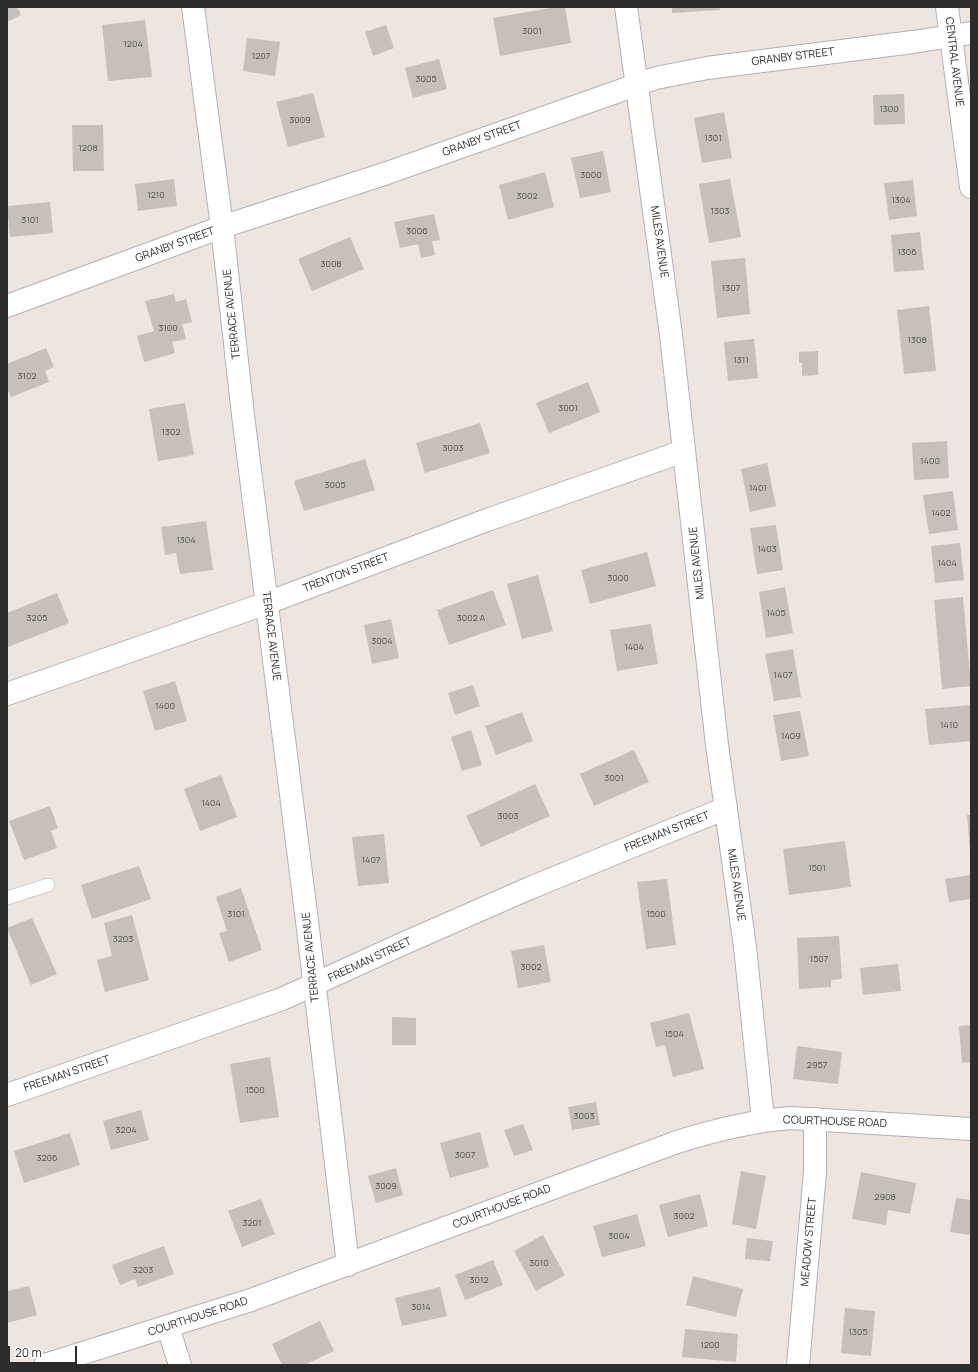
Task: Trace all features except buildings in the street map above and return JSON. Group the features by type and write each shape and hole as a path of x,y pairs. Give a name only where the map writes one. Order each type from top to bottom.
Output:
{"street":[{"name":"TERRACE AVENUE","path":"193,7 222,227 243,415 308,921 314,986 348,1265"},
{"name":"MILES AVENUE","path":"626,7 670,327 726,808 745,948 764,1120"},
{"name":"CENTRAL AVENUE","path":"947,7 961,34 971,187"},
{"name":"GRANBY STREET","path":"7,306 222,227 387,172 656,78 707,68 913,42 961,34"},
{"name":"TRENTON STREET","path":"7,694 267,603 487,520 684,451"},
{"name":"FREEMAN STREET","path":"7,1094 282,1000 400,945 523,891 726,808"},
{"name":"COURTHOUSE ROAD","path":"45,1365 168,1327 348,1265 677,1142 720,1128 764,1120 815,1119 971,1129"},
{"name":"MEADOW STREET","path":"798,1365 816,1172 815,1119"},
{"path":"168,1327 180,1365"}],"lane":[{"path":"7,898 48,886"}]}
